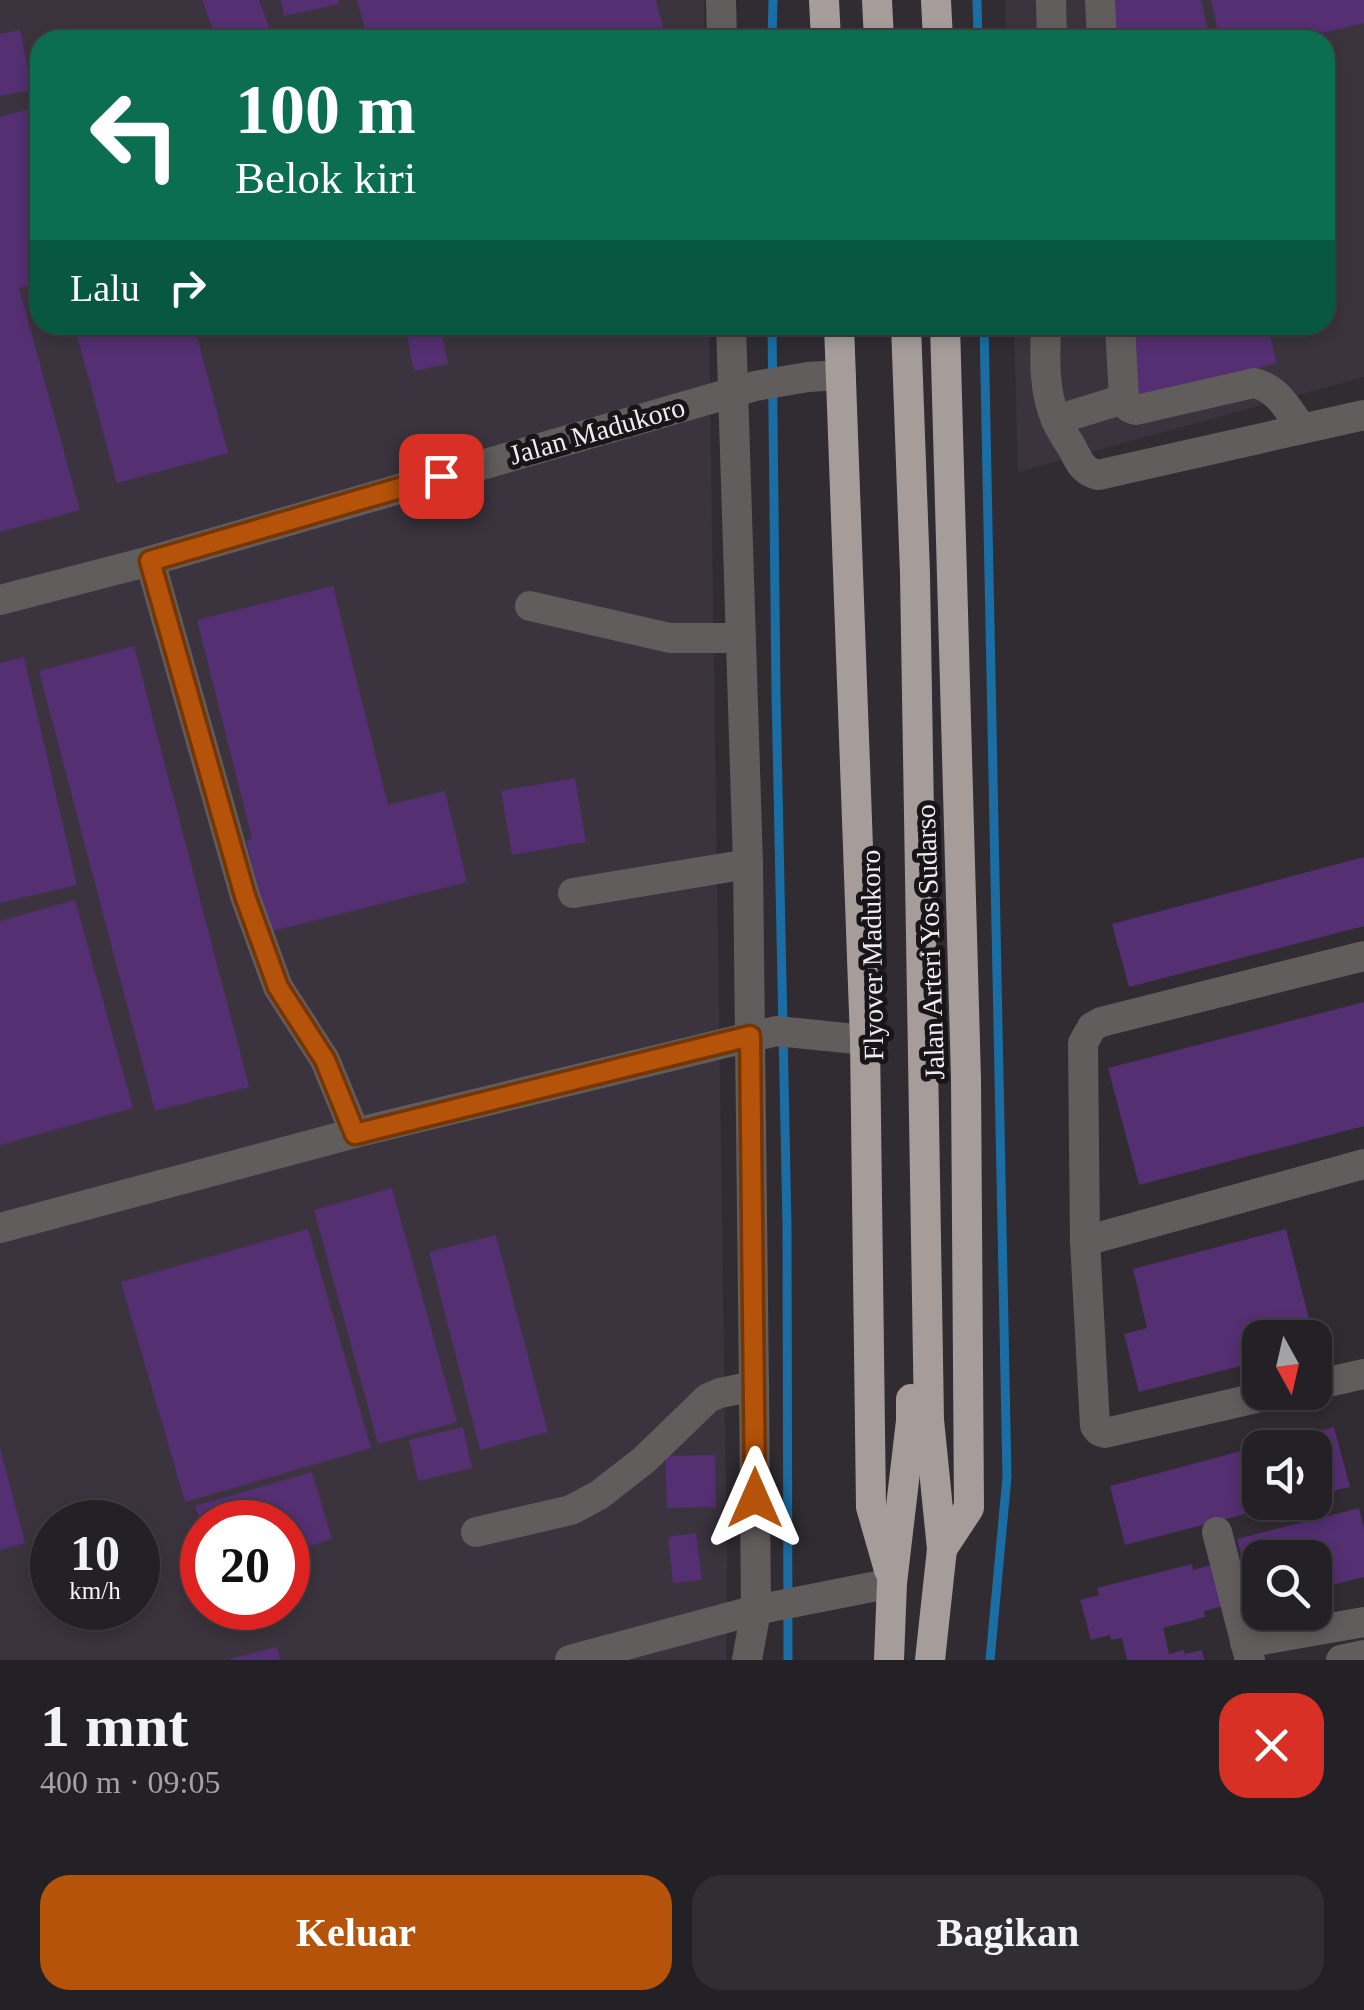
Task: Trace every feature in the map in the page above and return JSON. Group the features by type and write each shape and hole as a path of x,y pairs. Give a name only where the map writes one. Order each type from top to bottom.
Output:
{"highway":[{"path":"824,0 826,30"},
{"path":"877,0 878,30"},
{"path":"895,0 896,30"},
{"path":"936,0 938,30"},
{"path":"839,335 854,1039 869,1184 871,1507 892,1583 889,1660"},
{"name":"Flyover Madukoro","path":"890,335 900,574 911,1421 892,1583"},
{"name":"Flyover Madukoro","path":"906,335 915,574 929,1420 942,1549"},
{"name":"Jalan Arteri Yos Sudarso","path":"942,1549 969,1508 966,1079 946,335"},
{"path":"930,1660 942,1549"}],"street":[{"path":"721,0 722,30"},
{"path":"1051,0 1052,30"},
{"path":"1100,0 1102,30"},
{"path":"733,335 744,388 741,638 748,864 764,1034 754,1386 767,1608 747,1660"},
{"path":"1046,335 1045,364 1056,420 1089,473 1098,475 1364,415"},
{"path":"1121,335 1124,399 1129,407 1136,410 1263,384 1274,392 1302,429"},
{"name":"Jalan Madukoro","path":"0,600 150,561 744,388 841,375"},
{"path":"1056,420 1124,399"},
{"path":"150,561 245,896 278,987 325,1060 355,1134"},
{"path":"530,606 642,634 741,638"},
{"path":"573,893 748,864"},
{"path":"1242,1401 1105,1433 1095,1426 1085,1241 1083,1043 1092,1027 1101,1022 1364,956"},
{"path":"0,1228 355,1134 764,1034 854,1039"},
{"path":"1085,1241 1364,1164"},
{"path":"1332,1381 1364,1374"},
{"path":"476,1532 572,1510 624,1478 708,1398 754,1386"},
{"path":"1217,1532 1248,1652 1364,1622"},
{"path":"570,1660 767,1608 892,1583"},
{"path":"1340,1660 1364,1655"}],"shaded area":[{"path":"0,0 704,0 705,30 30,30 30,335 709,335 726,1660 0,1660"},
{"path":"1005,0 1364,0 1364,377 1018,472 1014,335 1335,335 1335,30 1006,30"}],"building":[{"path":"202,0 259,0 270,30 213,30"},
{"path":"281,0 338,0 339,4 284,16"},
{"path":"357,0 656,0 664,30 365,30"},
{"path":"1111,0 1201,0 1208,30 1113,30"},
{"path":"1211,0 1364,0 1364,23 1335,30 1218,30"},
{"path":"20,30 30,90 0,96 0,34"},
{"path":"30,109 30,285 19,288 80,510 0,532 0,117"},
{"path":"77,335 197,335 228,453 117,483"},
{"path":"407,335 442,335 448,364 414,371"},
{"path":"1128,335 1270,335 1277,363 1131,401"},
{"path":"333,586 388,805 445,791 467,882 269,932 246,840 252,839 197,620"},
{"path":"134,646 249,1087 155,1111 39,671"},
{"path":"24,657 77,885 0,903 0,663"},
{"path":"575,778 586,842 512,855 501,791"},
{"path":"1364,857 1364,926 1129,987 1112,924"},
{"path":"75,900 133,1108 0,1145 0,921"},
{"path":"1364,1002 1364,1126 1139,1185 1108,1068"},
{"path":"392,1188 457,1422 378,1444 314,1210"},
{"path":"308,1229 371,1448 184,1500 121,1282"},
{"path":"1286,1229 1309,1320 1242,1320 1242,1366 1139,1392 1124,1334 1147,1328 1133,1269"},
{"path":"496,1235 548,1432 480,1450 429,1252"},
{"path":"463,1427 472,1468 418,1481 409,1440"},
{"path":"1334,1427 1350,1487 1332,1491 1332,1430 1324,1430"},
{"path":"0,1448 25,1543 0,1550"},
{"path":"1242,1451 1242,1515 1125,1545 1110,1486"},
{"path":"715,1455 716,1507 667,1508 665,1456"},
{"path":"312,1472 332,1539 310,1546 310,1500 216,1500"},
{"path":"1359,1508 1364,1529 1364,1577 1332,1585 1332,1540 1242,1540 1242,1558 1237,1539 1312,1520 1332,1520 1332,1515"},
{"path":"696,1533 702,1580 673,1583 668,1537"},
{"path":"1217,1563 1227,1605 1204,1611 1205,1617 1163,1628 1169,1654 1202,1650 1204,1660 1127,1660 1122,1638 1111,1640 1110,1635 1091,1640 1080,1600 1099,1595 1097,1588 1192,1564 1193,1570"},
{"path":"277,1647 280,1660 230,1660 230,1659"}],"waterway":[{"path":"772,30 773,0"},
{"path":"977,0 978,30"},
{"path":"772,335 787,1225 788,1660"},
{"path":"984,335 1007,1477 990,1660"}],"route":[{"path":"441,476 150,561 245,896 278,987 325,1060 355,1134 750,1036 755,1498"}]}
